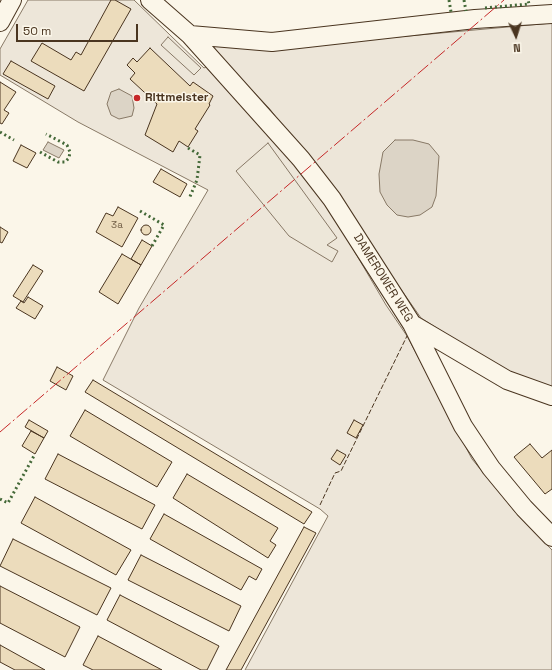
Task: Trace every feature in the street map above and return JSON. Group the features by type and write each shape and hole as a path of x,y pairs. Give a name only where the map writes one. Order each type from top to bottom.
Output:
{"street":[{"path":"0,22 12,0"},
{"name":"DAMEROWER WEG","path":"150,0 190,35 301,160 332,199 412,324 463,426 491,468 524,508 552,537"},
{"path":"190,35 272,42 468,20 552,14"},
{"path":"412,324 507,380 552,396"}],"shaded area":[{"path":"28,0 134,0 204,68 206,67 258,121 326,203 386,305 407,336 472,459 517,514 552,550 552,670 245,670 328,516 320,509 103,380 139,308 208,190 78,122 0,75 0,49"},
{"path":"552,23 552,390 511,375 421,318 336,197 269,108 209,46 216,44 275,48"},
{"path":"168,37 201,68 194,75 161,45"},
{"path":"119,89 132,96 134,108 132,116 119,119 111,115 107,104 111,92"},
{"path":"395,140 413,140 429,144 439,156 436,196 432,207 420,215 408,217 397,215 387,205 380,192 379,174 383,152"},
{"path":"48,142 64,150 59,158 43,150"},
{"path":"268,143 337,238 327,245 338,251 332,262 289,236 236,171"}],"building":[{"path":"111,0 115,0 131,9 84,91 31,61 42,43 71,60 76,52 81,55"},
{"path":"150,48 190,86 193,82 213,96 209,104 210,105 195,129 198,131 188,147 179,141 173,152 145,135 157,104 130,79 135,73 127,65 133,58 137,62"},
{"path":"11,61 55,86 48,99 3,74"},
{"path":"0,82 16,92 4,110 9,113 2,124 0,123"},
{"path":"21,145 36,153 27,168 13,161"},
{"path":"161,169 187,184 180,197 153,182"},
{"path":"118,207 138,218 122,247 96,232 106,213 113,216"},
{"path":"144,225 148,225 150,226 150,234 144,235 141,232 141,228"},
{"path":"0,227 8,232 2,243 0,242"},
{"path":"142,240 152,246 141,265 131,259"},
{"path":"122,254 141,265 118,304 99,292"},
{"path":"33,265 43,271 23,302 13,296"},
{"path":"28,297 43,306 35,319 16,308 21,301 24,303"},
{"path":"57,367 73,376 66,390 50,381"},
{"path":"93,380 312,512 304,524 85,392"},
{"path":"85,410 172,462 157,487 70,436"},
{"path":"29,420 48,431 44,438 25,427"},
{"path":"354,420 363,425 356,438 347,433"},
{"path":"31,431 44,438 35,454 22,446"},
{"path":"530,444 542,458 552,450 552,489 545,494 514,457"},
{"path":"337,450 346,455 340,465 331,459"},
{"path":"58,454 155,505 142,529 45,479"},
{"path":"187,474 278,528 270,541 276,545 268,558 173,498"},
{"path":"35,497 131,550 116,575 21,523"},
{"path":"164,514 262,569 256,580 249,576 241,590 150,539"},
{"path":"304,527 316,533 241,670 226,670"},
{"path":"13,539 111,588 97,615 0,566"},
{"path":"141,555 241,606 229,631 128,580"},
{"path":"0,586 80,627 65,657 0,623"},
{"path":"120,595 219,646 207,670 201,670 107,620"},
{"path":"98,636 162,670 93,670 83,665"},
{"path":"0,645 45,670 15,670 0,662"}],"hedge":[{"path":"449,0 451,12"},
{"path":"464,0 466,11"},
{"path":"485,8 529,4 528,0"},
{"path":"0,132 14,140"},
{"path":"40,152 58,162 65,162 69,158 70,152 67,145 46,134"},
{"path":"188,148 200,155 197,180 189,199"},
{"path":"140,211 164,225 152,246"},
{"path":"0,499 8,503 35,454"}],"fence":[{"path":"320,505 335,473 341,471 407,336"}],"power":[{"path":"0,432 504,0"}],"place":[{"name":"Rittmeister","path":"137,98"}]}
